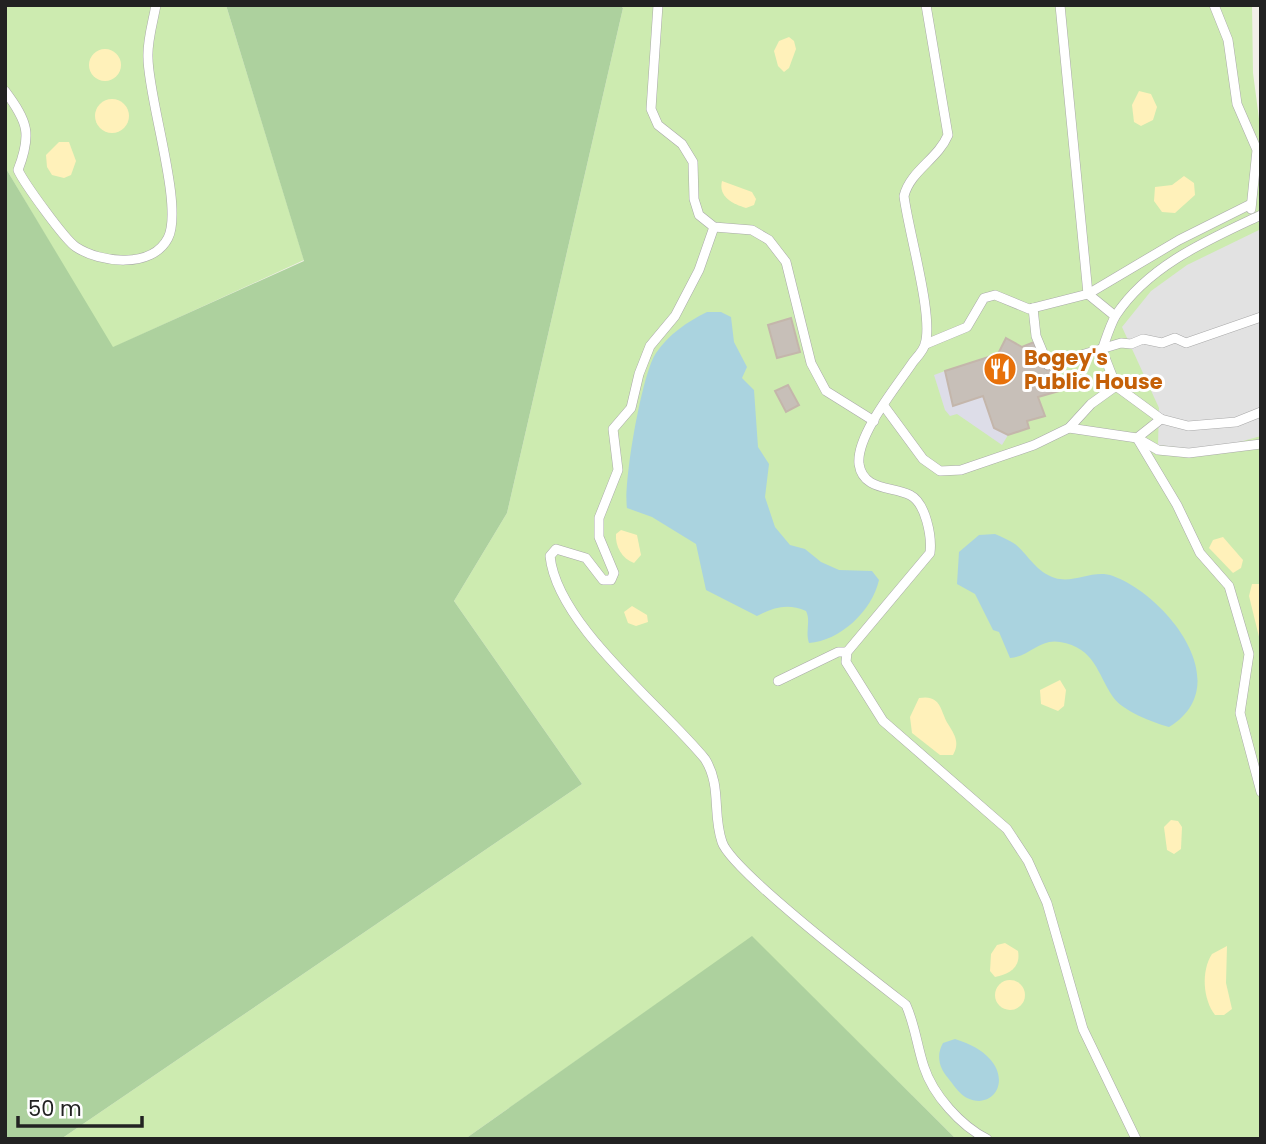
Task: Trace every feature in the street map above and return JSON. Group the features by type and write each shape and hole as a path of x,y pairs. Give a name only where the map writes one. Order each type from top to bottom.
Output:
{"lane":[{"path":"5,91 20,112 26,128 28,145 18,170 24,184 74,245 96,257 120,260 140,258 157,249 167,240 172,225 169,183 148,58 156,5"},
{"path":"658,5 651,109 658,125 682,144 693,162 694,199 699,215 715,227 752,230 769,240 786,262 811,363 826,391 874,421"},
{"path":"926,5 948,135 936,155 907,184 904,196 925,310 926,344"},
{"path":"1060,5 1088,294 1115,316"},
{"path":"1214,5 1228,40 1237,104 1257,150 1251,205 1261,228"},
{"path":"1136,1139 1083,1029 1047,903 1028,861 1007,829 883,721 850,672 847,652 930,553 931,543 922,509 915,498 908,493 886,490 865,478 861,471 859,450 874,421 926,344 967,327 984,298 995,295 1033,308 1088,294 1179,240 1251,205"},
{"path":"1256,218 1195,246 1149,279 1115,316 1102,350 1116,386 1161,419 1188,426 1236,422 1261,412"},
{"path":"715,227 699,270 675,316 650,346 639,374 631,408 613,429 618,470 599,518 599,537 614,573 611,580 603,580 586,558 556,549 550,556 552,571 571,608 594,639 687,736 709,765 717,787 722,842 729,853 785,907 906,1005 915,1024 924,1067 935,1091 973,1132 987,1139"},
{"path":"1033,308 1036,336 1048,365 1143,339 1162,342 1175,338 1186,343 1261,317"},
{"path":"884,406 923,459 940,471 961,470 1034,445 1069,428 1091,404 1116,386"},
{"path":"1137,438 1161,419"},
{"path":"1069,428 1137,438 1158,450 1189,453 1261,444"},
{"path":"1137,438 1177,505 1200,553 1229,586 1249,654 1240,713 1261,792"},
{"path":"778,681 838,652 847,652"}],"green space":[{"path":"5,5 226,5 304,260 112,348 5,167"},
{"path":"226,5 620,5 623,8 507,513 454,601 582,784 61,1139 5,1139 5,167 113,347 304,261"},
{"path":"620,5 1252,5 1253,73 1261,134 1261,1139 956,1139 752,937 465,1139 61,1139 582,784 454,601 507,513 623,8"},
{"path":"752,936 956,1139 465,1139"}],"sand":[{"path":"789,37 794,41 796,49 789,68 784,72 778,66 774,51 779,41"},
{"path":"105,49 116,54 121,65 116,76 105,81 94,76 89,65 94,54"},
{"path":"1139,91 1151,94 1157,107 1153,120 1141,126 1134,122 1132,105"},
{"path":"112,99 124,104 129,116 124,128 112,133 100,128 95,116 100,104"},
{"path":"59,142 69,142 76,161 71,175 64,178 52,175 47,167 46,155"},
{"path":"1184,176 1194,183 1195,195 1175,213 1162,212 1154,201 1155,187 1172,185"},
{"path":"722,181 752,192 756,199 754,205 746,208 724,196"},
{"path":"621,530 637,535 641,555 634,563 623,555 618,547 616,534"},
{"path":"1223,537 1243,560 1241,568 1233,573 1209,548 1213,540"},
{"path":"1252,584 1261,584 1261,645 1249,596"},
{"path":"632,606 647,615 648,622 636,626 628,623 624,612"},
{"path":"1060,680 1066,690 1064,706 1058,711 1041,704 1040,690"},
{"path":"919,698 932,698 939,704 956,739 953,755 940,755 912,733 910,717"},
{"path":"1171,820 1178,821 1182,827 1181,849 1174,854 1167,850 1164,827"},
{"path":"1005,943 1018,951 1018,961 1010,972 995,977 990,971 991,954 997,945"},
{"path":"1227,946 1226,983 1232,1009 1224,1015 1215,1015 1206,993 1206,968 1212,954"},
{"path":"1010,980 1016,981 1024,989 1024,1001 1016,1009 1010,1010 1004,1009 996,1001 995,995 996,989 1004,981"}],"shaded area":[{"path":"1261,229 1261,436 1221,447 1193,449 1158,445 1159,408 1122,327 1151,291 1187,265"},
{"path":"945,371 953,406 983,396 994,428 1008,435 1002,445 957,414 950,416 945,410 934,375"}],"water":[{"path":"707,312 721,312 731,317 734,342 747,367 742,378 754,390 758,447 769,464 765,497 775,527 790,545 805,549 821,562 839,570 872,571 879,580 862,613 832,637 809,643 806,611 781,607 757,616 706,590 696,544 652,517 627,508 628,476 635,429 651,364 661,346 673,334"},
{"path":"995,534 1015,544 1038,568 1055,578 1106,574 1134,587 1154,602 1173,621 1187,643 1196,666 1197,688 1189,709 1169,727 1131,712 1113,697 1088,656 1072,645 1053,641 1010,658 999,632 993,630 975,594 957,584 959,552 979,535"},
{"path":"955,1039 976,1048 990,1059 997,1071 999,1082 996,1092 989,1098 979,1101 967,1098 956,1089 942,1070 939,1057 943,1043"}],"building":[{"path":"791,318 800,352 777,358 768,325"},
{"path":"1006,338 1022,347 1034,342 1041,363 1045,362 1047,370 1051,369 1059,391 1038,397 1045,416 1027,421 1029,428 1008,435 994,428 983,396 953,406 945,371 998,354"},
{"path":"788,385 799,405 786,412 775,391"}],"place":[{"name":"Bogey's Public House","path":"1000,369"}]}
